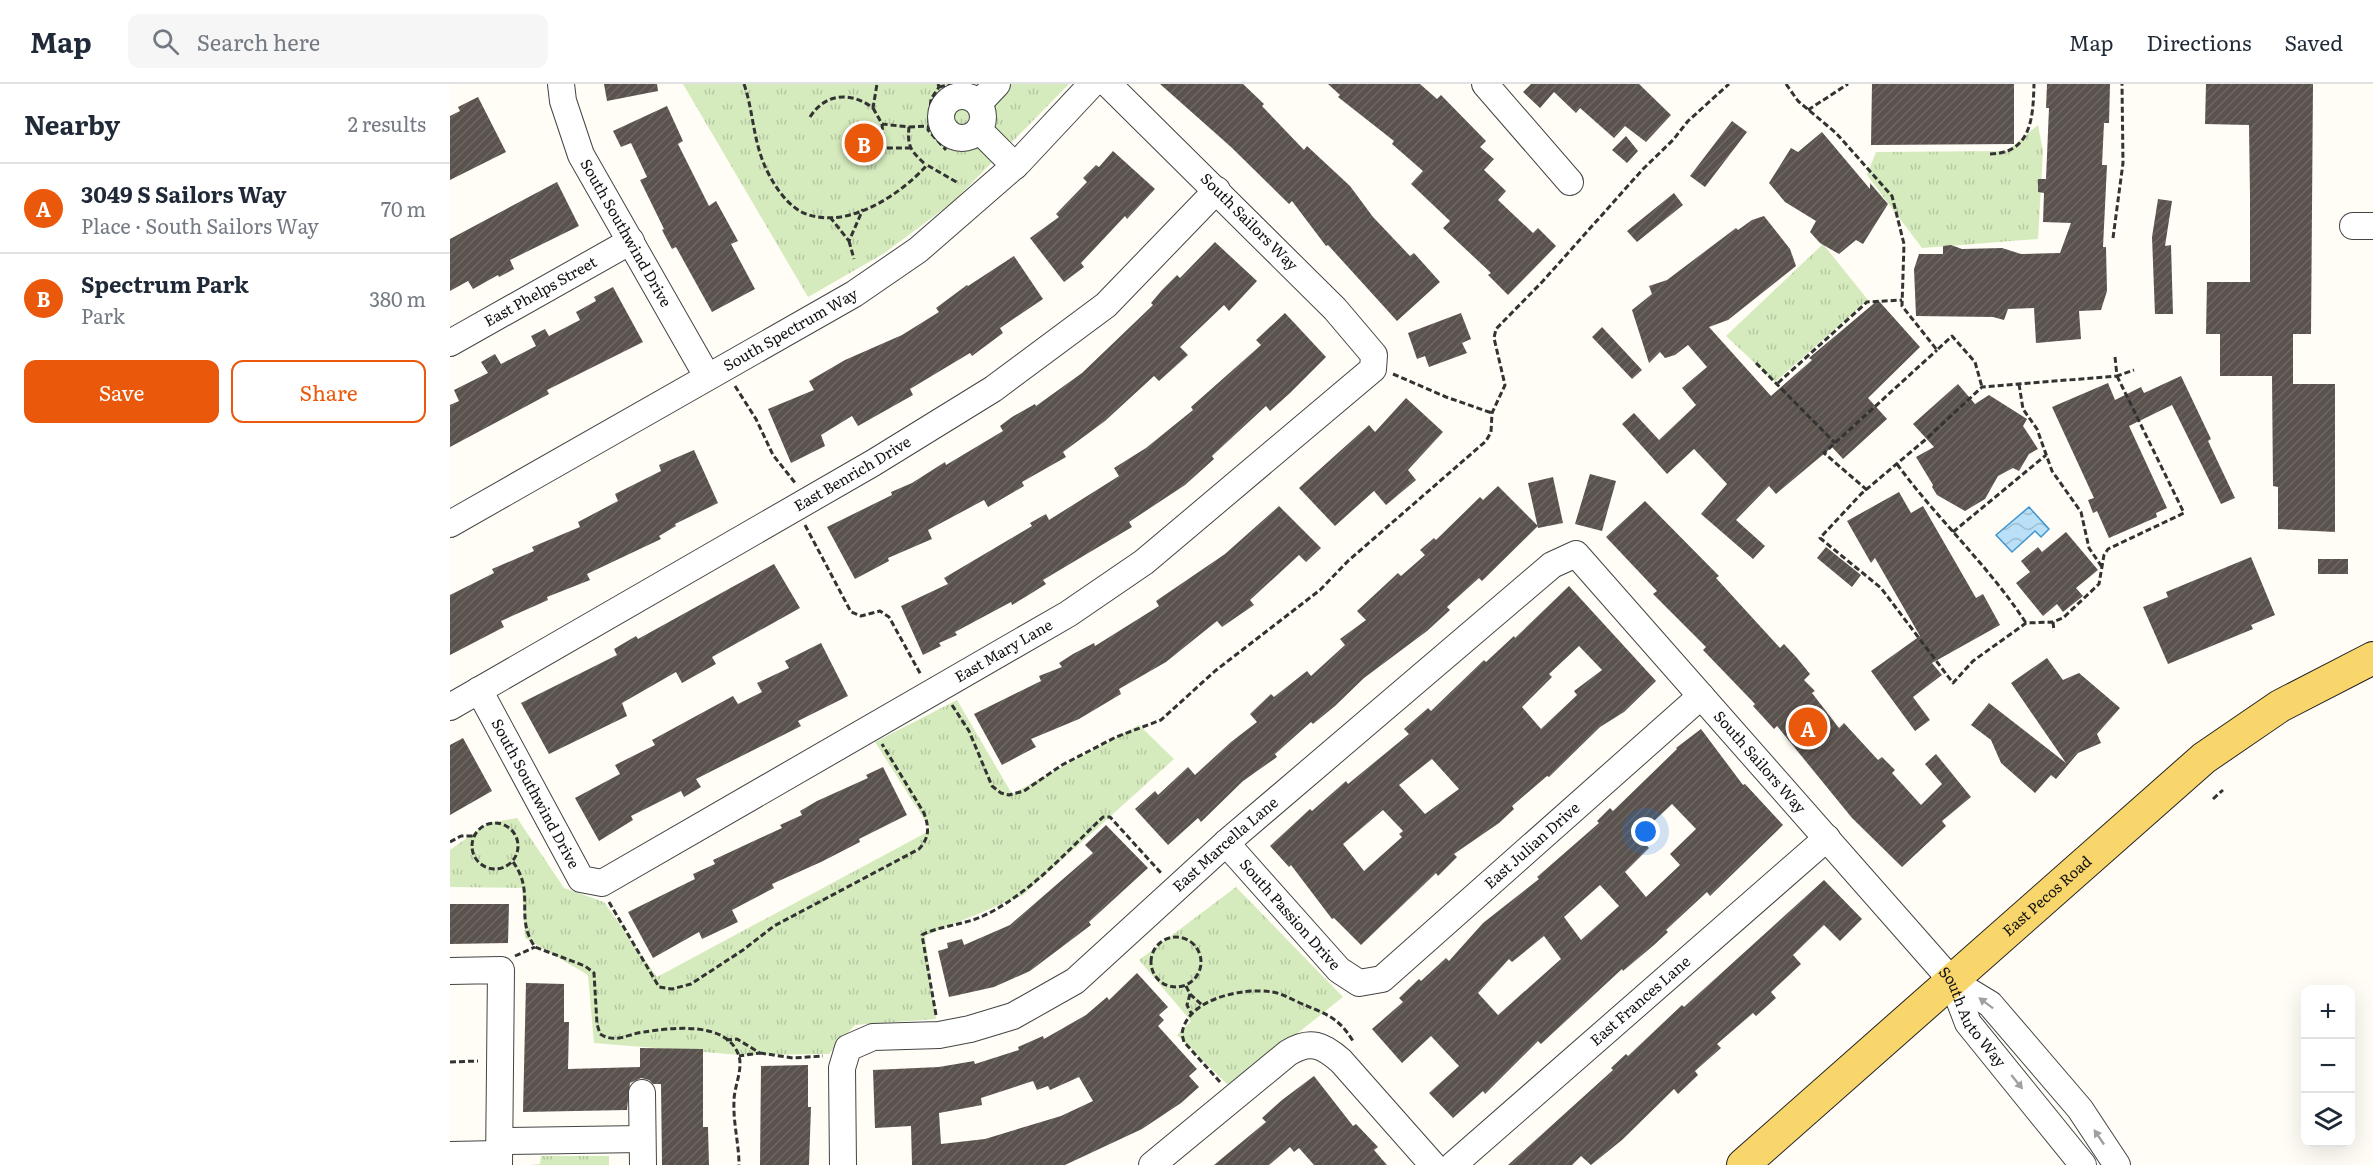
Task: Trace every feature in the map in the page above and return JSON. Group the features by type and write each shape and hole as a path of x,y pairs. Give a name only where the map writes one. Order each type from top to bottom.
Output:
{"main road":[{"name":"East Pecos Road","path":"1743,1165 2204,758 2280,706 2373,658"}],"street":[{"name":"South Southwind Drive","path":"561,84 563,101 581,155 707,376"},
{"path":"979,103 997,84"},
{"name":"South Spectrum Way","path":"450,524 854,294 918,250 1015,166 1092,84"},
{"name":"South Sailors Way","path":"1108,84 1218,190 1335,309 1374,355 1381,370"},
{"path":"1485,84 1570,182"},
{"path":"967,96 979,103 984,116 979,130 974,135 960,138 947,131 942,119 944,106 954,98 967,96"},
{"path":"979,130 1015,166"},
{"name":"East Benrich Drive","path":"450,707 873,463 993,389 1106,305 1218,190"},
{"name":"East Phelps Street","path":"450,343 631,241"},
{"name":"East Mary Lane","path":"605,891 1068,614 1144,562 1381,370"},
{"name":"South Sailors Way","path":"1565,558 1576,554 1952,981"},
{"name":"East Marcella Lane","path":"840,1052 873,1036 939,1035 970,1029 1013,1016 1044,1001 1076,981 1102,960 1226,843 1552,565 1565,558"},
{"name":"South Southwind Drive","path":"479,690 581,879 605,891"},
{"name":"East Julian Drive","path":"1359,983 1382,979 1701,696"},
{"name":"East Frances Lane","path":"1453,1165 1827,838"},
{"name":"South Passion Drive","path":"1226,843 1339,970 1359,983"},
{"path":"450,971 501,970 500,1153"},
{"name":"South Auto Way","path":"1952,981 1968,1023 2083,1165"},
{"name":"South Auto Way","path":"1952,981 1990,1004 2080,1109 2117,1165"},
{"path":"1152,1165 1288,1053 1300,1045 1310,1044 1328,1049 1433,1165"},
{"path":"840,1052 843,1165"},
{"path":"642,1093 643,1165"},
{"path":"450,1155 500,1153 642,1139"}],"path":[{"path":"744,84 757,145 771,179 781,193 807,215 830,217 863,209 897,192 927,165"},
{"path":"747,92 750,84"},
{"path":"873,108 877,84"},
{"path":"946,150 936,142 928,126 931,99 939,86 952,84"},
{"path":"949,701 969,731 992,786 1001,794 1009,795 1024,791 1062,765 1116,737 1154,724 1215,671 1320,590 1348,561 1486,441 1491,432 1492,413 1505,385 1494,338 1496,329 1689,121 1729,84"},
{"path":"1786,84 1808,110 1836,133 1892,196 1904,244 1902,300 1906,313 1937,350"},
{"path":"1808,110 1848,84"},
{"path":"1990,154 2007,152 2023,139 2033,115 2034,84"},
{"path":"2113,238 2123,163 2122,84"},
{"path":"810,117 814,110 830,99 845,96 860,98 873,108 882,124 884,148 911,148"},
{"path":"882,124 909,127 928,126"},
{"path":"909,127 907,142 911,148 927,165 958,183"},
{"path":"849,241 854,224 863,209"},
{"path":"830,217 849,241 854,259"},
{"path":"1778,383 1867,302 1902,300"},
{"path":"1867,490 1824,453 1952,336 1975,362 1982,387"},
{"path":"2115,357 2117,376 2184,513 2108,549 2104,555 2095,588 2063,618 2053,622 2026,623 1972,662 1953,683 1881,588 1820,538 1867,490 1982,387 2117,376 2134,370"},
{"path":"1756,363 1835,443"},
{"path":"1381,370 1492,413"},
{"path":"2019,384 2023,409 2037,429 2056,477 2072,496 2081,512 2089,548 2102,568"},
{"path":"734,385 756,419 773,455 796,485"},
{"path":"1953,532 2046,455"},
{"path":"1897,463 1924,501 2008,597 2026,623"},
{"path":"801,517 850,612 861,616 880,611 889,617 925,681"},
{"path":"2053,622 2054,631"},
{"path":"605,891 658,987 672,989 700,979 774,926 860,882 919,849 926,842 928,824 924,813 879,741"},
{"path":"2213,799 2223,790"},
{"path":"937,1020 922,935 963,924 1005,904 1024,892 1103,817 1110,817 1167,880"},
{"path":"493,823 507,826 513,831 519,845 513,862 496,870 481,865 472,852 474,836 485,825 493,823"},
{"path":"450,842 461,836 474,836"},
{"path":"513,862 524,881 525,928 535,947 585,966 594,973 597,1030 607,1038 621,1039 647,1031 692,1028 711,1031 726,1041 739,1056 734,1101 740,1165"},
{"path":"1174,937 1191,942 1200,957 1198,974 1186,986 1170,987 1162,984 1152,972 1151,956 1159,943 1166,938 1174,937"},
{"path":"512,957 535,947"},
{"path":"1186,986 1190,994 1202,1005"},
{"path":"1227,1090 1184,1042 1182,1028 1191,1013 1202,1005 1228,996 1272,992 1332,1017 1340,1022 1354,1043"},
{"path":"1190,994 1187,1005 1191,1013"},
{"path":"726,1041 737,1039 760,1053"},
{"path":"739,1056 760,1053 793,1058 840,1052"},
{"path":"450,1062 501,1061"}],"green space":[{"path":"683,84 1069,84 953,202 883,254 808,297"},
{"path":"2038,125 2043,151 2038,239 1922,248 1867,175 1876,152 2007,151"},
{"path":"1823,244 1868,300 1775,382 1726,336"},
{"path":"957,700 1012,794 1139,725 1174,759 1023,895 925,936 936,1019 855,1025 829,1054 741,1055 594,1043 588,975 525,938 522,888 450,887 450,850 488,823 517,818 564,888 604,902 657,977 931,830 875,742"},
{"path":"1236,887 1343,997 1230,1087 1177,1035 1191,1021 1139,960"},
{"path":"541,1156 609,1156 609,1165 530,1165 540,1164"}],"water":[{"path":"2029,507 2049,529 2041,537 2035,531 2012,552 1996,535"}],"building":[{"path":"604,84 657,84 658,91 607,101"},
{"path":"1160,84 1243,84 1264,104 1262,106 1304,150 1307,146 1350,186 1373,217 1410,256 1414,253 1440,282 1397,321 1328,245 1326,246 1292,201 1289,204 1231,147"},
{"path":"1328,84 1420,84 1437,99 1441,95 1486,141 1480,147 1494,159 1484,170 1506,191 1498,200 1533,233 1538,228 1556,246 1508,295 1488,275 1491,273 1443,228 1450,221 1411,184 1423,171 1392,144 1394,141 1338,97 1340,95"},
{"path":"1531,84 1639,84 1671,115 1646,142 1625,126 1614,138 1580,108 1576,113 1554,92 1540,108 1523,92"},
{"path":"1872,84 2014,84 2014,144 1871,145"},
{"path":"2047,84 2110,84 2109,123 2104,123 2102,165 2107,165 2103,247 2106,247 2107,291 2101,310 2079,311 2081,339 2036,343 2034,308 2008,309 2004,320 1993,317 1916,316 1914,269 1919,254 1943,254 1943,246 1951,245 1962,249 2002,248 2021,254 2060,253 2071,223 2043,222 2044,193 2038,192 2038,179 2046,179 2049,108 2046,108"},
{"path":"2206,84 2313,84 2311,334 2293,334 2293,384 2335,384 2335,532 2278,529 2278,487 2273,486 2272,376 2220,376 2220,334 2206,334 2207,282 2250,282 2250,195 2249,125 2205,124"},
{"path":"478,97 506,152 450,180 450,116 460,111 458,107"},
{"path":"667,106 683,141 678,144 709,206 716,201 738,241 731,244 755,289 712,312 676,247 672,249 662,230 664,229 640,180 647,177 631,143 621,147 613,131"},
{"path":"1732,121 1747,132 1705,187 1690,176"},
{"path":"1822,132 1870,189 1870,183 1888,204 1863,244 1856,240 1839,254 1820,243 1810,232 1816,221 1785,202 1769,183 1791,148 1798,152"},
{"path":"1626,136 1638,151 1627,163 1612,150"},
{"path":"1113,151 1155,189 1127,219 1125,216 1081,263 1084,267 1064,282 1030,238 1059,217 1056,214 1087,182 1083,178 1096,165 1099,167"},
{"path":"557,182 579,226 510,260 514,269 499,277 498,275 473,289 468,281 450,291 450,239"},
{"path":"1674,193 1683,205 1637,242 1627,231"},
{"path":"2158,199 2172,201 2165,246 2171,245 2173,314 2155,314 2152,237"},
{"path":"1764,216 1790,249 1796,266 1728,320 1709,327 1771,396 1812,360 1809,358 1878,300 1920,347 1868,398 1887,419 1843,459 1832,447 1776,494 1769,486 1736,520 1765,546 1753,559 1701,514 1727,484 1694,449 1667,474 1622,424 1634,413 1659,440 1696,405 1682,388 1707,367 1688,345 1675,355 1665,358 1660,352 1649,363 1632,310 1652,294 1649,286 1667,280 1736,228 1738,230 1752,220"},
{"path":"1215,242 1257,281 1229,311 1224,305 1180,347 1188,355 1159,381 1154,376 1105,421 1063,452 1066,457 1022,482 1024,486 988,507 984,500 928,530 932,539 888,558 889,561 855,579 827,527 892,495 891,492 912,483 945,462 946,465 1003,431 1000,426 1012,417 1035,404 1036,406 1082,373 1153,305 1151,303 1177,275 1180,278"},
{"path":"1014,256 1043,299 1000,328 1003,333 972,356 970,353 910,389 913,395 858,426 852,416 821,435 825,446 791,463 768,409 814,390 809,381 845,360 902,335 939,312 936,308 967,285"},
{"path":"613,287 643,342 547,390 549,394 450,447 450,405 459,401 454,390 488,373 481,362 495,354 501,364 536,346 531,336 545,329 549,336 580,320 576,312 596,301 594,297"},
{"path":"1285,313 1326,357 1290,393 1270,411 1266,406 1212,456 1214,459 1185,485 1129,522 1132,527 1043,580 1046,584 1027,596 955,632 957,635 939,643 941,646 923,655 901,606 948,584 944,578 1032,526 1030,523 1046,514 1049,520 1119,476 1114,468 1146,448 1193,410 1191,407 1261,345 1256,340"},
{"path":"1461,313 1471,339 1462,343 1467,353 1429,367 1425,356 1417,359 1408,333"},
{"path":"1602,327 1642,370 1632,379 1592,337"},
{"path":"2181,376 2211,439 2208,441 2235,498 2221,504 2172,405 2129,426 2167,508 2156,513 2157,517 2109,538 2097,511 2093,513 2088,500 2094,498 2052,407 2108,383 2115,400 2141,387 2144,393"},
{"path":"1958,384 1975,404 1989,395 2027,419 2023,426 2038,449 2029,454 2019,471 2013,468 1998,476 1985,499 1965,511 1937,495 1932,487 1933,485 1916,457 1934,447 1913,424"},
{"path":"1406,398 1443,432 1408,470 1416,480 1386,505 1374,491 1335,526 1299,488 1369,425 1375,432"},
{"path":"694,450 718,503 675,524 676,526 659,536 661,539 587,574 590,580 547,597 548,600 501,621 504,627 450,655 450,595 494,573 492,569 534,551 532,547 580,527 578,522 618,501 615,494 661,471 659,465"},
{"path":"1590,474 1616,481 1602,531 1575,524"},
{"path":"1553,477 1563,523 1538,528 1528,483"},
{"path":"1498,486 1538,526 1482,581 1479,578 1447,607 1450,610 1427,631 1364,678 1335,706 1313,724 1311,722 1275,754 1277,757 1243,781 1201,822 1198,818 1168,845 1135,809 1155,791 1158,795 1188,767 1195,775 1257,722 1250,714 1271,694 1274,697 1307,671 1311,676 1345,645 1340,639 1366,620 1357,611 1398,573 1401,576 1425,555 1420,550 1434,538 1436,540 1480,497 1483,500"},
{"path":"1899,492 1911,513 1923,506 1976,598 1983,594 2000,625 1932,663 1942,675 1913,697 1930,720 1915,731 1871,671 1920,636 1875,558 1871,563 1847,521"},
{"path":"1645,501 1719,576 1716,578 1780,648 1784,644 1797,658 1810,674 1804,680 1815,691 1812,693 1839,728 1844,723 1878,760 1882,757 1895,770 1892,773 1921,805 1942,784 1925,764 1936,754 1971,797 1942,821 1946,826 1902,867 1852,818 1777,726 1774,729 1753,706 1755,704 1703,650 1706,647 1653,594 1657,591 1606,537"},
{"path":"1279,506 1321,548 1306,562 1299,555 1250,600 1254,605 1222,627 1217,621 1166,662 1119,689 1121,694 1079,719 1031,739 1036,747 1002,765 974,714 1041,681 1039,676 1062,667 1059,663 1073,654 1094,643 1095,646 1159,606 1156,601 1225,554"},
{"path":"2066,532 2098,570 2076,588 2083,596 2063,612 2057,604 2043,616 2016,583 2030,572 2021,561 2038,547 2042,552"},
{"path":"1826,547 1861,575 1852,587 1817,558"},
{"path":"2251,557 2275,615 2251,625 2253,629 2168,664 2143,607 2168,597 2166,592"},
{"path":"2318,559 2348,559 2348,574 2318,574"},
{"path":"774,564 800,608 712,657 716,664 682,683 676,672 622,703 627,716 549,754 521,703 617,655 614,649 636,636 638,639"},
{"path":"1569,586 1656,681 1624,712 1600,727 1549,777 1547,776 1512,806 1514,809 1499,823 1454,854 1457,857 1438,876 1436,873 1361,945 1334,918 1332,919 1291,865 1289,867 1270,846 1310,809 1312,811 1346,781 1348,784 1409,734 1404,729 1428,708 1431,711 1484,660 1486,662 1514,636 1515,638","holes":["1579,646 1602,670 1574,691 1577,695 1541,729 1522,707 1552,677 1549,674","1432,759 1459,789 1425,814 1399,785","1383,810 1403,831 1399,834 1402,837 1364,871 1343,844"]},
{"path":"821,643 848,696 798,721 801,726 696,779 701,787 684,797 681,791 631,816 633,820 599,841 575,798 620,774 615,765 655,745 652,740 733,696 738,704 762,692 757,683 789,668 785,661"},
{"path":"2047,658 2063,680 2079,673 2120,708 2097,734 2101,743 2078,753 2056,779 2051,775 2035,793 2001,763 1991,740 1971,725 1989,703 2066,763 2011,683"},
{"path":"1701,729 1743,785 1745,784 1783,825 1710,896 1707,892 1666,930 1668,932 1654,945 1623,971 1622,969 1541,1044 1538,1041 1485,1094 1483,1091 1453,1118 1429,1093 1459,1066 1431,1036 1402,1063 1372,1029 1403,1002 1399,998 1419,979 1421,981 1446,958 1449,961 1483,923 1539,879 1537,877 1599,823 1597,821 1610,808 1613,811 1676,748","holes":["1672,804 1696,829 1670,854 1680,865 1646,897 1625,872 1649,848 1638,836","1600,885 1619,906 1581,940 1564,917","1544,936 1561,959 1498,1015 1478,993 1509,959 1512,962"]},
{"path":"463,738 492,791 450,815 450,745"},
{"path":"883,767 907,815 859,839 860,842 821,862 772,884 774,888 732,910 738,922 702,939 699,932 653,958 628,912 695,879 693,874 715,864 713,860 782,828 780,825 802,815 800,811 868,778 866,775"},
{"path":"1106,825 1148,868 1089,922 1091,925 1030,971 994,987 949,997 938,951 948,948 947,943 962,939 964,945 1010,925 1093,853 1085,845"},
{"path":"1824,880 1862,919 1840,941 1824,925 1793,955 1801,964 1771,992 1776,998 1756,1016 1753,1013 1717,1044 1721,1048 1695,1071 1698,1075 1678,1094 1674,1089 1622,1140 1591,1165 1581,1156 1572,1165 1508,1165 1613,1070 1611,1068 1626,1054 1628,1056 1682,1005 1684,1007"},
{"path":"450,904 509,904 508,943 450,944"},
{"path":"1137,973 1168,1007 1159,1015 1164,1020 1158,1026 1197,1069 1189,1076 1199,1087 1181,1103 1142,1129 1065,1165 912,1165 911,1126 875,1128 873,1070 939,1067 974,1061 975,1064 1019,1050 1018,1047 1043,1036 1044,1039 1086,1015 1107,997 1109,1000","holes":["1079,1077 1093,1101 1061,1116 985,1139 941,1144 939,1113 982,1105 981,1098 1033,1081 1037,1090 1048,1086 1050,1090"]},
{"path":"526,983 564,984 564,1022 569,1022 568,1069 640,1067 640,1048 703,1049 703,1127 708,1127 709,1165 662,1165 661,1084 653,1084 649,1080 641,1078 630,1083 627,1110 523,1112"},
{"path":"808,1065 808,1107 811,1107 809,1165 760,1165 761,1066"},
{"path":"1314,1076 1353,1126 1356,1124 1378,1147 1374,1150 1387,1165 1314,1165 1299,1148 1294,1152 1290,1147 1269,1165 1214,1165 1266,1122 1262,1118 1282,1100"}],"place":[{"name":"Spectrum Park","path":"864,143"},
{"name":"3049 S Sailors Way","path":"1808,727"}]}
